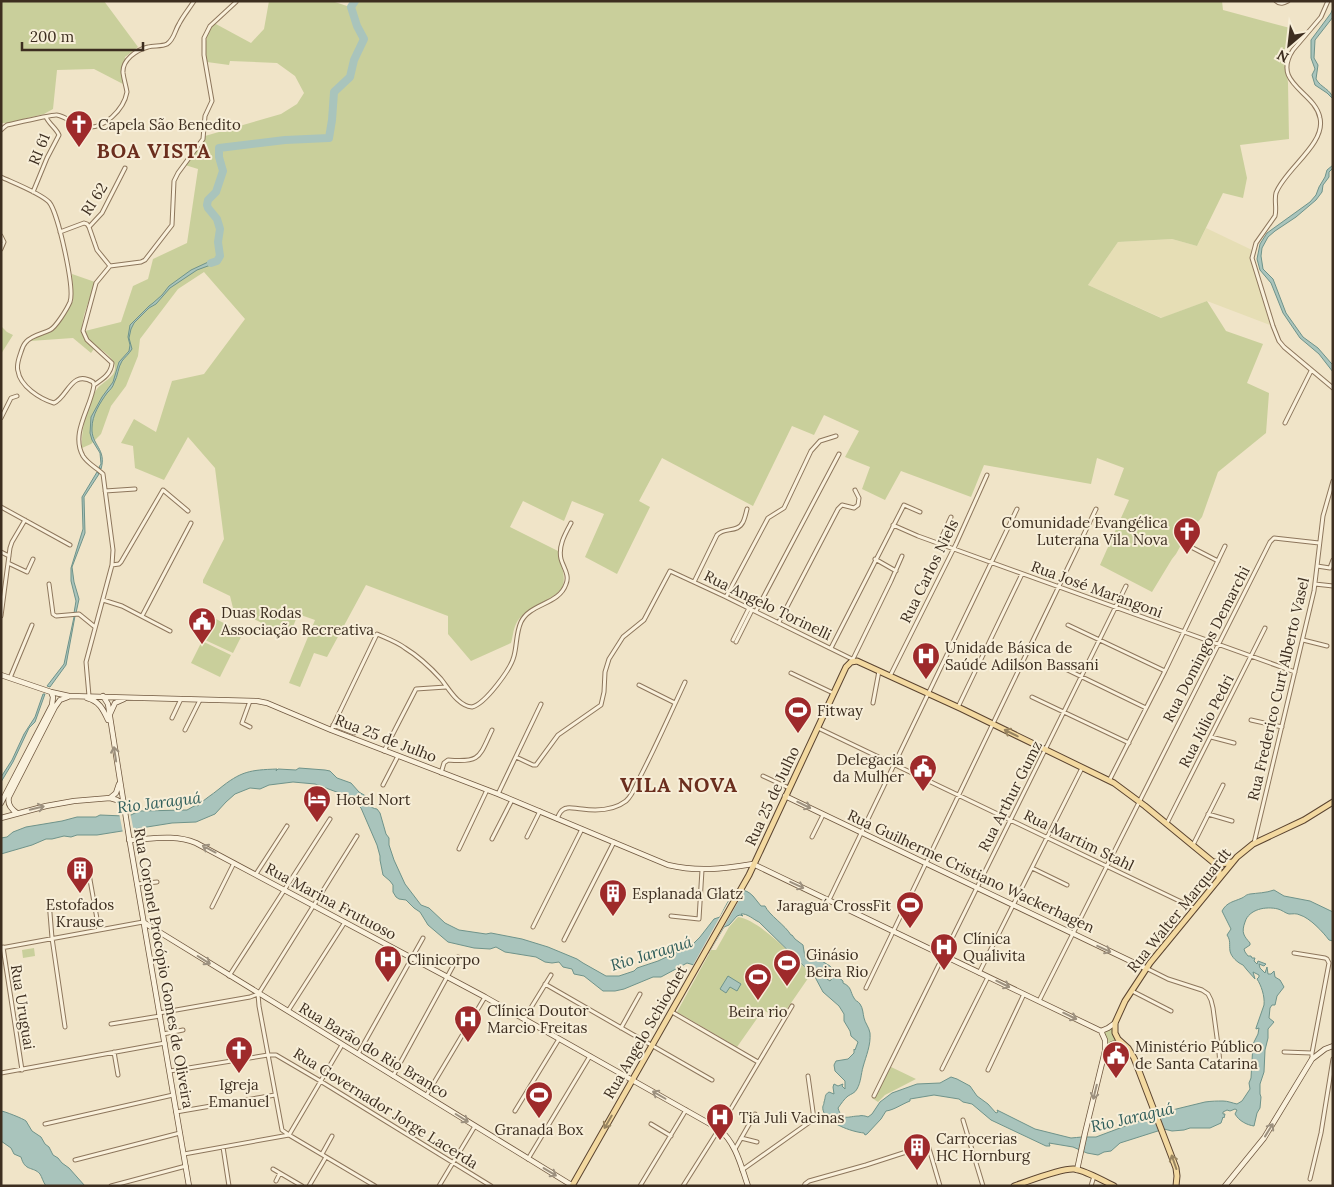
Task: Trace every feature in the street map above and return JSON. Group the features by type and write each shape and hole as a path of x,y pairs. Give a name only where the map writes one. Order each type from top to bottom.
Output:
{"main road":[{"path":"855,660 929,693 1109,781 1124,790 1213,862 1220,870 1219,878"},
{"name":"Rua 25 de Julho","path":"1,675 69,696 267,703 332,728 384,751 498,794 668,865 684,869 702,870 753,864 846,667 855,660"},
{"path":"1,803 52,705 53,699 48,691"},
{"path":"17,813 8,803 9,797 58,702 69,696"},
{"name":"Rua Coronel Procópio Gomes de Oliveira","path":"80,696 99,704 110,726"},
{"name":"Rua Coronel Procópio Gomes de Oliveira","path":"103,696 108,704 110,726 189,1186"},
{"path":"109,715 115,703 129,697"},
{"path":"110,798 116,793 120,783"},
{"name":"Rua Guilherme Cristiano Wackerhagen","path":"785,796 1146,968"},
{"path":"1,818 46,806 110,798 117,800 124,806"},
{"name":"Rua Walter Marquardt","path":"1115,1023 1131,991 1146,968 1233,861 1254,844 1304,820 1333,802"},
{"name":"Rua Marina Frutuoso","path":"129,838 188,839 485,997 590,1056 719,1129 735,1149 748,1186"},
{"path":"1213,862 1222,864 1233,861"},
{"path":"753,864 1101,1031 1105,1040 1106,1051 1085,1133 1078,1170"},
{"name":"Rua Angelo Schiochet","path":"573,1186 753,864"},
{"name":"Rua Barão do Rio Branco","path":"143,922 573,1186"},
{"path":"147,938 153,933 163,934"},
{"path":"1101,1031 1115,1023"},
{"path":"1115,1023 1115,1033 1134,1058 1146,1087 1176,1168 1176,1183 1180,1186"},
{"path":"1106,1051 1111,1044 1124,1044"},
{"path":"1225,1186 1264,1138 1312,1059 1324,1049 1333,1046"},
{"path":"1014,1186 1072,1169 1094,1176 1114,1186"}],"street":[{"path":"1,130 9,125 56,115 88,127 108,120 121,106 127,96 128,92 123,71 126,61 135,52 144,48 168,43 194,1"},
{"path":"1276,1 1282,4 1288,1"},
{"path":"1328,1 1321,17 1293,50 1287,64 1289,78 1316,108 1320,117 1321,127 1314,142 1289,172 1276,194 1275,216 1256,243 1252,258 1279,340 1296,358 1333,388"},
{"path":"89,696 86,662 112,565 113,550 102,473 86,461 82,455 79,444 80,427 94,385 108,374 112,369 112,363 87,340 83,331 96,283 110,266 145,260 172,225 174,181 203,139 205,116 212,101 204,55 204,38 210,26 236,2"},
{"name":"RI 61","path":"33,192 59,135 46,117"},
{"name":"RI 62","path":"110,266 97,250 89,227 102,213 125,168"},
{"path":"1,177 33,192 50,203 70,270 70,301 52,328 32,337 25,343 17,370 24,385 51,402 57,401 71,384 78,380 86,379 93,382 94,385"},
{"path":"60,232 84,223 89,227"},
{"path":"1,236 4,242 1,249"},
{"path":"1285,423 1311,371"},
{"path":"1,418 11,398 17,396"},
{"path":"726,597 768,518 784,508 811,451 820,441 836,436"},
{"path":"735,641 839,454"},
{"name":"Rua Carlos Niels","path":"890,676 953,549 987,475"},
{"name":"Rua Frederico Curt Alberto Vasel","path":"1254,844 1303,640 1315,584 1323,516 1333,481"},
{"path":"105,491 135,489"},
{"path":"112,565 121,562 163,490 188,512"},
{"path":"779,622 838,509 842,506 854,508 858,505 860,498 855,490"},
{"path":"831,648 904,505 920,512"},
{"path":"1,507 70,545"},
{"path":"694,582 717,535 722,531 737,528 741,525 747,509"},
{"path":"829,900 1018,509"},
{"path":"866,988 1096,509"},
{"path":"939,544 951,517"},
{"path":"1,616 12,542 25,520"},
{"path":"142,616 191,523"},
{"path":"354,733 332,728 377,634 405,648 428,666 462,704 472,707 482,703 514,658 517,634 522,619 538,607 558,597 566,585 567,575 561,559 560,549 571,523"},
{"name":"Rua José Marangoni","path":"893,525 939,544 1295,672"},
{"name":"Rua Domingos Demarchi","path":"1039,1001 1272,539 1319,543"},
{"path":"1189,546 1218,562"},
{"path":"1109,781 1225,546"},
{"path":"1,552 9,556"},
{"path":"855,660 902,556"},
{"path":"8,563 27,572 33,559"},
{"path":"875,559 896,571"},
{"path":"1317,566 1330,568 1333,560"},
{"name":"Rua Angelo Torinelli","path":"516,757 536,765 558,735 601,705 605,672 609,659 623,637 644,620 670,572 752,609 855,660"},
{"path":"958,707 1022,574"},
{"path":"49,584 53,614 56,616 79,614 95,627"},
{"path":"1315,584 1333,586"},
{"name":"Rua Arthur Gumz","path":"874,1096 1126,586"},
{"path":"103,600 122,606 170,631"},
{"path":"10,678 32,625"},
{"path":"1068,625 1164,671"},
{"name":"Rua Júlio Pedri","path":"1166,824 1265,628"},
{"path":"1303,640 1327,646"},
{"path":"1049,661 1146,708"},
{"path":"873,703 879,671"},
{"path":"791,672 834,693"},
{"path":"557,819 564,808 603,810 619,805 626,800 645,766 686,682"},
{"path":"639,685 675,703"},
{"path":"384,751 416,689 447,687"},
{"path":"1032,697 1128,742"},
{"path":"172,718 181,699"},
{"path":"185,730 200,700"},
{"path":"250,701 242,723 250,727"},
{"path":"498,794 541,704"},
{"path":"1251,720 1282,727"},
{"name":"Rua Martim Stahl","path":"818,728 1194,908"},
{"path":"441,773 444,763 448,760 475,759 479,756 492,730"},
{"path":"1210,737 1234,742"},
{"path":"383,785 398,756"},
{"path":"980,972 1082,768"},
{"path":"763,776 789,788"},
{"path":"1192,845 1222,785"},
{"path":"459,849 488,790"},
{"path":"492,839 512,800"},
{"path":"527,837 540,811"},
{"path":"1208,814 1232,821"},
{"path":"812,837 823,815"},
{"path":"229,976 330,819"},
{"path":"256,874 287,826"},
{"path":"533,927 582,829"},
{"path":"357,836 258,994 275,1096 281,1127 284,1132 375,1186"},
{"path":"564,940 614,842"},
{"path":"87,863 99,930"},
{"path":"212,906 234,863"},
{"path":"1032,868 1067,885"},
{"path":"671,916 699,919 702,870"},
{"path":"137,884 157,882"},
{"path":"49,901 52,938 65,1027"},
{"path":"2,948 143,922"},
{"path":"288,1012 345,922"},
{"path":"358,1054 422,938"},
{"name":"Rua Uruguai","path":"2,948 22,1070"},
{"path":"1294,953 1325,958 1328,961 1312,1059"},
{"path":"394,1076 458,957"},
{"path":"1146,968 1168,979 1202,990 1208,994 1213,1008 1218,1046 1221,1048 1219,1052 1220,1066"},
{"path":"524,1019 551,975"},
{"path":"942,1069 988,977"},
{"path":"545,984 712,1080"},
{"path":"1131,991 1171,1011"},
{"path":"111,1024 258,994"},
{"path":"621,1028 640,994"},
{"path":"988,1070 1024,994"},
{"path":"426,1096 485,997"},
{"path":"683,1186 792,1006"},
{"path":"671,1012 758,1062"},
{"path":"163,1034 182,1030"},
{"path":"515,1111 559,1039"},
{"path":"1,1073 165,1043"},
{"path":"184,1154 289,1135 342,1044"},
{"path":"114,1052 118,1075"},
{"path":"1284,1052 1312,1053"},
{"name":"Rua Governador Jorge Lacerda","path":"268,1055 273,1054 280,1057 321,1081 491,1186"},
{"path":"170,1071 268,1055"},
{"path":"528,1159 590,1056"},
{"path":"1310,1179 1321,1133 1333,1059"},
{"path":"742,1170 814,1119 808,1076"},
{"path":"45,1124 174,1095"},
{"path":"176,1112 275,1096"},
{"path":"640,1186 686,1110"},
{"path":"735,1149 755,1114"},
{"path":"963,1120 983,1186"},
{"path":"652,1124 671,1136"},
{"path":"439,1186 475,1126"},
{"path":"75,1160 180,1133"},
{"path":"309,1186 332,1136"},
{"path":"741,1138 756,1142"},
{"path":"804,1186 809,1181 928,1145 940,1186"},
{"path":"223,1147 229,1186"},
{"path":"111,1186 186,1166"},
{"path":"273,1169 302,1186"},
{"path":"276,1181 280,1173"},
{"path":"1091,1186 1094,1176"}],"shaded area":[{"path":"1206,228 1252,250 1250,257 1270,325 1207,301 1162,318 1088,285 1118,242 1172,239 1197,246"}],"green space":[{"path":"1,1 104,1 138,47 125,57 123,84 94,69 57,70 53,109 44,114 1,123"},
{"path":"269,1 332,1 350,7 355,1 1222,1 1223,10 1290,28 1286,66 1289,139 1240,145 1247,178 1243,198 1223,193 1197,246 1172,239 1118,242 1088,285 1161,318 1207,301 1226,331 1263,344 1247,383 1269,393 1266,433 1218,472 1202,517 1186,536 1152,592 1100,565 1129,500 1114,495 1124,468 1097,458 1091,484 984,465 971,497 901,471 885,500 862,489 870,467 845,457 859,431 824,415 814,435 792,426 753,506 662,458 639,501 650,507 617,574 585,557 604,514 572,501 564,521 523,501 510,527 558,551 564,581 560,590 555,595 526,612 520,618 515,626 511,643 471,661 448,634 448,616 366,585 327,657 314,653 300,687 289,683 315,620 298,614 289,637 233,608 230,596 203,583 224,539 215,468 188,437 164,480 135,468 133,446 121,443 134,419 156,432 172,381 204,374 245,319 204,272 178,289 140,339 138,356 126,386 111,406 101,434 91,444 82,448 84,426 90,402 97,389 114,372 115,365 96,346 91,353 73,338 30,341 55,328 73,301 72,274 95,282 84,315 81,332 121,322 133,286 148,279 153,259 187,243 198,169 185,165 202,143 205,136 281,114 297,104 304,93 295,76 277,63 230,61 229,65 207,62 206,42 208,33 214,23 251,43 264,29"},
{"path":"1,326 13,335 1,354"},
{"path":"216,619 243,633 233,653 205,640"},
{"path":"202,641 231,655 220,677 191,663"},
{"path":"738,917 747,920 766,932 811,974 780,1019 763,1010 737,1047 677,1012 711,950 716,950 729,927"},
{"path":"34,948 35,956 23,958 22,950"},
{"path":"1112,1026 1113,1035 1118,1041 1112,1042 1107,1046 1104,1032"},
{"path":"889,1066 916,1079 885,1095 878,1102 872,1098"}],"water":[{"path":"1333,8 1333,17 1315,40 1314,58 1318,65 1316,79 1330,93 1333,99 1315,85 1312,75 1315,69 1311,58 1311,40"},
{"path":"1333,165 1329,172 1329,177 1323,185 1322,192 1316,200 1268,237 1262,248 1261,256 1263,269 1273,279 1286,313 1303,337 1318,348 1333,365 1333,372 1319,354 1300,338 1283,313 1271,283 1260,270 1257,259 1260,244 1267,233 1310,202 1316,195 1327,170"},
{"path":"219,257 216,263 197,270 170,288 156,304 149,308 134,323 129,338 132,349 122,361 113,386 99,405 93,418 92,434 101,452 102,462 101,469 99,467 101,464 100,453 90,433 91,417 113,382 119,362 129,351 128,337 130,325 169,286 191,270"},
{"path":"97,472 99,474 84,497 85,533 72,567 79,599 76,613 74,613 76,601 71,581 71,568 83,529 82,497"},
{"path":"75,616 66,665 50,687 47,686 64,664"},
{"path":"43,694 45,694 35,722 29,728 1,782 1,777 35,717"},
{"path":"299,768 330,771 337,778 351,783 359,792 369,798 371,807 377,809 380,813 394,860 405,884 421,905 429,908 445,923 459,930 491,933 522,939 548,947 577,959 606,976 619,976 634,971 637,968 658,961 692,945 714,919 720,917 733,895 742,890 747,891 761,906 765,906 791,935 803,945 805,957 809,959 817,955 820,960 830,966 836,974 834,975 833,973 827,979 830,981 834,976 838,975 849,988 854,999 862,1007 870,1033 870,1042 858,1086 855,1092 847,1097 838,1108 844,1117 868,1117 880,1102 892,1093 917,1084 940,1083 951,1077 970,1086 977,1096 996,1113 998,1112 997,1110 1035,1129 1071,1138 1096,1137 1160,1113 1205,1102 1225,1101 1237,1104 1242,1101 1250,1089 1253,1044 1258,1034 1259,1028 1256,1028 1264,1005 1264,998 1257,979 1259,975 1253,972 1255,979 1243,965 1235,960 1231,953 1227,935 1231,929 1222,911 1228,904 1247,895 1274,890 1284,896 1310,901 1333,912 1333,941 1329,940 1308,919 1278,909 1268,908 1254,911 1245,922 1244,934 1250,945 1244,949 1245,952 1248,956 1255,958 1254,961 1257,964 1258,961 1266,964 1264,966 1259,964 1265,973 1267,967 1268,974 1274,971 1275,977 1280,980 1284,987 1277,996 1275,1005 1272,1005 1270,1008 1269,1018 1274,1022 1268,1029 1264,1072 1260,1084 1260,1108 1254,1126 1246,1124 1239,1119 1235,1114 1237,1110 1227,1110 1223,1112 1225,1114 1221,1123 1210,1128 1190,1128 1172,1131 1164,1129 1120,1143 1111,1151 1098,1155 1073,1147 1049,1143 1050,1146 1046,1146 991,1120 972,1104 959,1099 934,1095 910,1099 910,1101 886,1111 881,1119 865,1135 864,1133 847,1129 834,1123 825,1115 823,1110 825,1096 829,1092 834,1094 834,1084 838,1086 843,1084 842,1086 845,1089 845,1081 835,1071 834,1065 836,1061 848,1059 854,1053 858,1042 851,1036 844,1021 844,1014 839,1006 823,992 815,977 759,922 746,915 741,914 743,916 737,916 729,925 724,927 708,954 694,965 687,963 661,977 653,977 615,991 603,991 584,976 574,974 572,969 563,967 559,962 545,962 536,957 505,952 496,947 490,949 474,948 448,942 428,925 420,912 406,900 396,897 393,892 393,885 383,875 377,845 361,808 342,794 315,784 293,782 269,785 260,789 250,788 235,794 215,814 196,822 172,823 97,835 64,836 46,839 1,854 1,838 7,837 13,832 26,827 77,817 96,817 100,815 124,816 139,811 187,810 196,805 198,806 240,775 268,769 277,769 276,771 278,769 296,770"},
{"path":"728,976 741,984 737,991 730,987 726,993 720,989"},
{"path":"1,1111 26,1121 32,1131 41,1137 49,1147 53,1155 69,1168 85,1186 46,1186 40,1174 27,1167 21,1157 14,1154 11,1148 1,1141"}],"pier":[{"path":"130,812 134,832 123,833 119,813"},
{"path":"736,888 746,888 704,962 698,967 692,967"}],"waterway":[{"path":"211,263 217,261 220,256 218,242 220,229 217,219 207,205 208,200 216,192 223,171 219,157 219,148 285,140 329,138 334,92 350,77 354,60 364,39 357,26 351,7 355,1"}],"place":[{"name":"Capela São Benedito","path":"79,148"},
{"name":"Comunidade Evangélica Luterana Vila Nova","path":"1187,555"},
{"name":"Duas Rodas Associação Recreativa","path":"202,645"},
{"name":"Unidade Básica de Saúde Adilson Bassani","path":"926,680"},
{"name":"Fitway","path":"798,734"},
{"name":"Delegacia da Mulher","path":"923,792"},
{"name":"Hotel Nort","path":"317,823"},
{"name":"Estofados Krause","path":"80,894"},
{"name":"Esplanada Glatz","path":"613,917"},
{"name":"Jaraguá CrossFit","path":"910,929"},
{"name":"Clínica Qualivita","path":"944,971"},
{"name":"Clinicorpo","path":"388,983"},
{"name":"Ginásio Beira Rio","path":"787,987"},
{"name":"Beira rio","path":"758,1001"},
{"name":"Clínica Doutor Marcio Freitas","path":"468,1043"},
{"name":"Igreja Emanuel","path":"239,1074"},
{"name":"Ministério Público de Santa Catarina","path":"1116,1079"},
{"name":"Granada Box","path":"539,1119"},
{"name":"Tia Juli Vacinas","path":"720,1141"},
{"name":"Carrocerias HC Hornburg","path":"917,1171"}],"district":[{"name":"BOA VISTA","path":"154,150"},
{"name":"VILA NOVA","path":"679,784"}],"water label":[{"name":"Rio Jaraguá","path":"159,802"},
{"name":"Rio Jaraguá","path":"651,953"},
{"name":"Rio Jaraguá","path":"1132,1117"}]}
